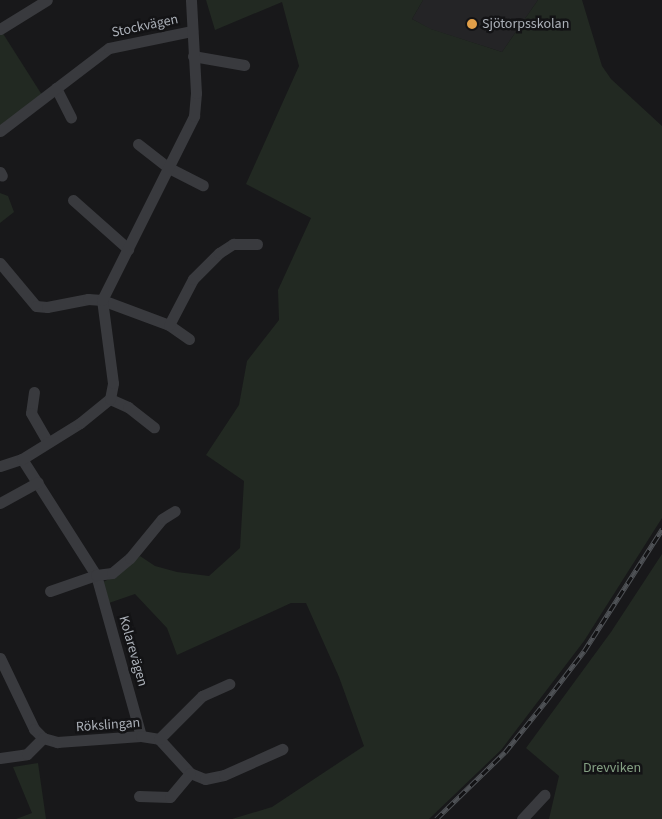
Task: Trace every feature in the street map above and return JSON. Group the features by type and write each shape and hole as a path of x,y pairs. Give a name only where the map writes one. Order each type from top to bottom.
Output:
{"street":[{"path":"0,29 46,0"},
{"path":"0,466 22,459 80,423 110,399 113,384 102,300 194,116 196,93 191,0"},
{"name":"Stockvägen","path":"0,131 109,48 192,31"},
{"path":"194,56 244,65"},
{"path":"56,88 71,117"},
{"path":"138,144 169,168 203,185"},
{"path":"73,200 128,249"},
{"path":"169,324 194,279 219,253 233,244 257,244"},
{"path":"0,262 36,306 48,308 88,299 102,300 169,324 189,339"},
{"path":"34,392 31,414 48,442"},
{"path":"110,399 128,407 154,427"},
{"name":"Kolarevägen","path":"22,459 96,575 141,736"},
{"path":"0,503 38,482"},
{"path":"50,591 96,575 112,573 124,563 162,519 176,511"},
{"path":"0,659 34,729 43,738 27,754 0,758"},
{"path":"159,739 202,696 229,684"},
{"name":"Rökslingan","path":"43,738 57,742 141,736 159,739 190,773"},
{"path":"139,796 170,797 190,773 205,779 224,775 282,749"},
{"path":"522,819 544,795"}],"shaded area":[{"name":"Sjötorpsskolan","path":"423,0 538,0 502,52 430,29 412,19"}],"green space":[{"path":"206,0 423,0 412,19 431,29 502,52 538,0 582,0 602,66 611,79 662,126 662,518 584,641 501,750 429,819 232,819 272,807 364,746 339,677 306,603 291,603 177,655 167,628 135,594 106,604 101,583 121,573 140,556 155,566 177,572 209,576 240,548 244,481 206,455 239,405 247,361 279,320 278,290 311,218 246,184 299,66 282,2 215,30"},
{"path":"2,32 42,95 0,126 0,33"},
{"path":"0,193 8,196 14,212 0,223"},
{"name":"Drevviken","path":"662,554 662,819 549,819 559,776 526,748 611,632"},
{"path":"38,763 46,819 16,819 32,813 13,767"}],"railway":[{"path":"436,819 505,752 545,702 584,651 662,529"}],"place":[{"name":"Sjötorpsskolan","path":"472,24"}]}
